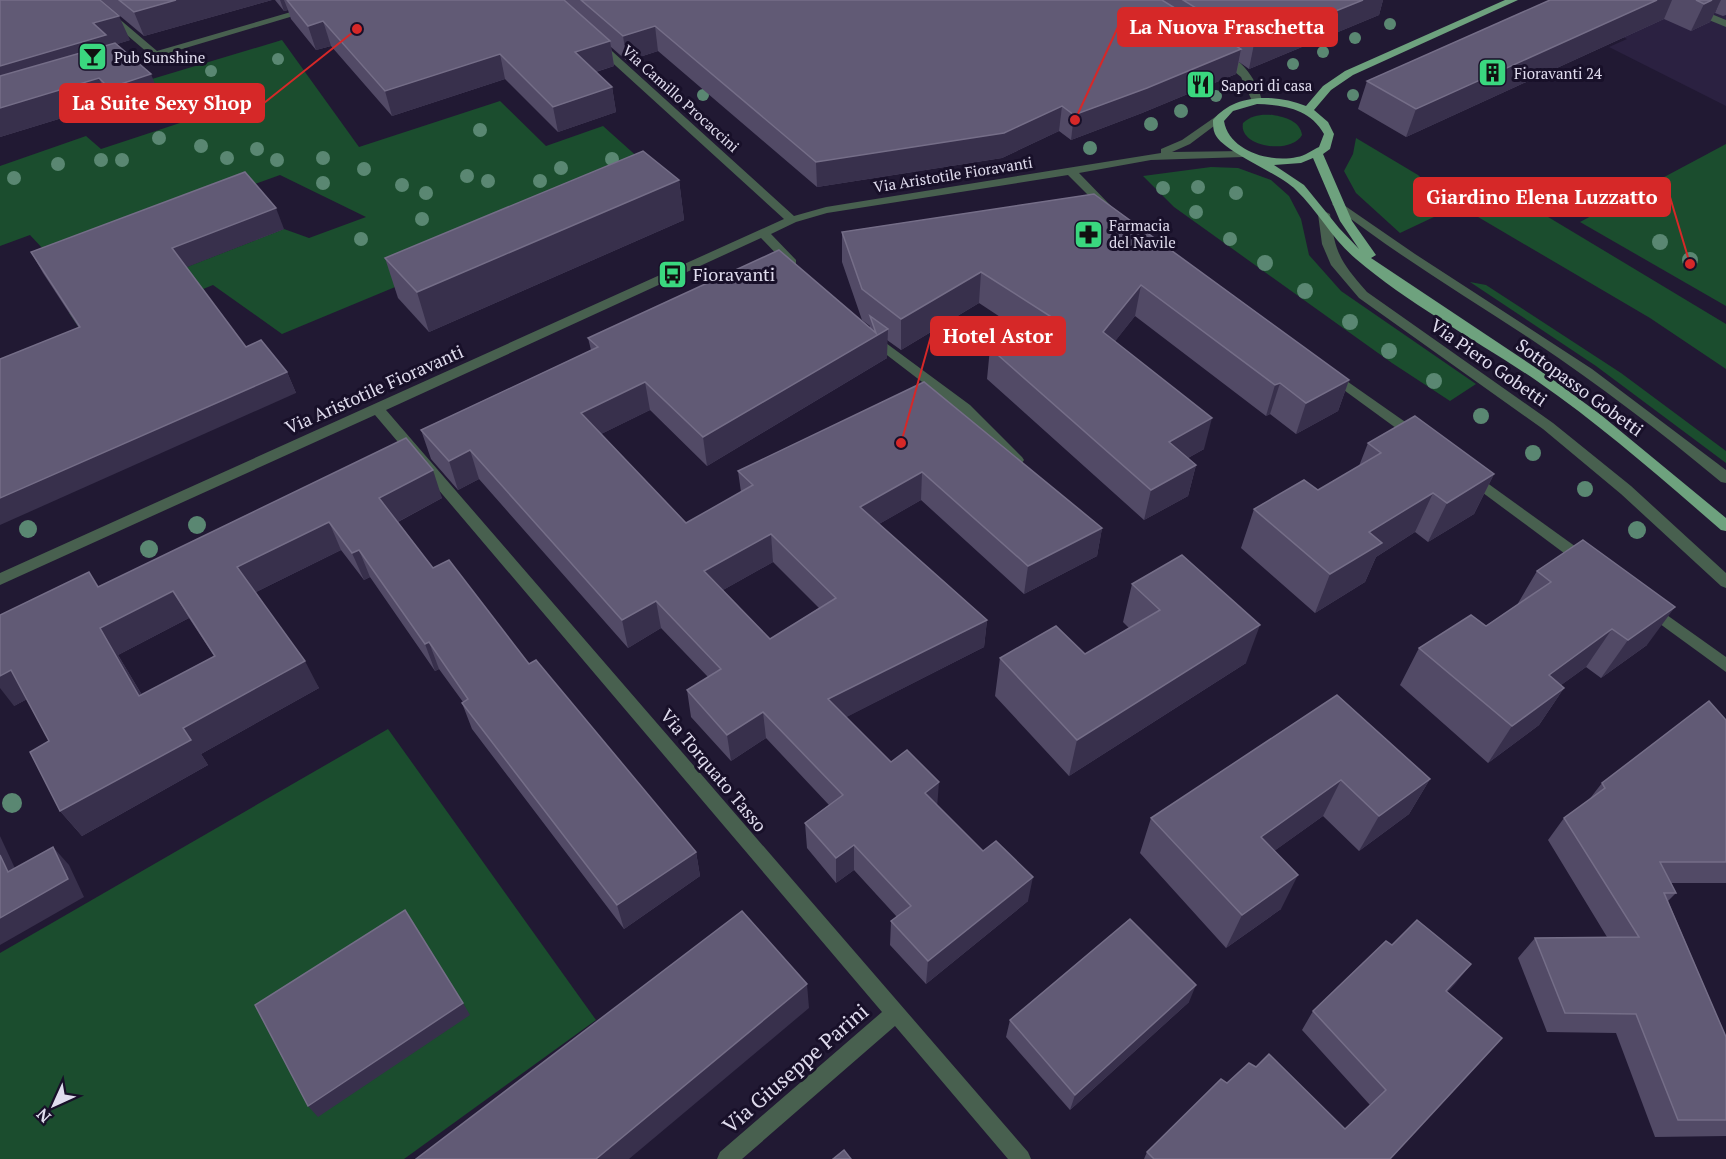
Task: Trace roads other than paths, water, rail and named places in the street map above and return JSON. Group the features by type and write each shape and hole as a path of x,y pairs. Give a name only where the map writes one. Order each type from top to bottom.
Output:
{"main road":[{"path":"1307,111 1327,88 1348,73 1513,0"},
{"path":"1258,159 1291,162 1317,154 1329,142 1329,134 1320,120 1307,111 1286,103 1257,101 1233,106 1218,118 1217,124 1221,137 1234,149 1258,159 1300,187 1324,214"},
{"path":"1317,154 1338,204"},
{"name":"Sottopasso Gobetti","path":"1338,204 1346,221 1369,254 1404,288"},
{"name":"Sottopasso Gobetti","path":"1324,214 1335,231 1360,256 1596,418 1641,453 1726,526"}],"street":[{"path":"91,0 155,54"},
{"path":"99,70 342,0"},
{"path":"1706,15 1712,4"},
{"path":"1682,16 1706,15 1726,24"},
{"name":"Via Camillo Procaccini","path":"593,40 792,220"},
{"path":"1210,49 1246,74 1254,87 1257,101"},
{"name":"Via Aristotile Fioravanti","path":"1151,157 1186,142 1218,118"},
{"name":"Via Aristotile Fioravanti","path":"0,579 792,220 826,210 1071,172 1151,157 1244,154"},
{"path":"1071,172 1091,194 1114,213"},
{"path":"1338,204 1401,251 1606,384 1726,478"},
{"name":"Via Piero Gobetti","path":"1324,214 1328,244 1336,265 1363,295 1548,426 1626,490 1726,582"},
{"path":"763,233 798,269"},
{"path":"856,325 965,408 1017,460"},
{"path":"1316,362 1429,445"},
{"name":"Via Torquato Tasso","path":"376,407 1021,1159"},
{"path":"1457,466 1594,568"},
{"path":"1641,602 1726,666"},
{"name":"Via Giuseppe Parini","path":"727,1159 895,1013"}],"place":[{"name":"La Suite Sexy Shop","path":"357,29"},
{"name":"Pub Sunshine","path":"93,57"},
{"name":"Fioravanti 24","path":"1493,73"},
{"name":"Sapori di casa","path":"1200,85"},
{"name":"La Nuova Fraschetta","path":"1075,120"},
{"name":"Farmacia del Navile","path":"1088,234"},
{"name":"Giardino Elena Luzzatto","path":"1690,264"},
{"name":"Fioravanti","path":"672,274"},
{"name":"Hotel Astor","path":"901,443"}]}
